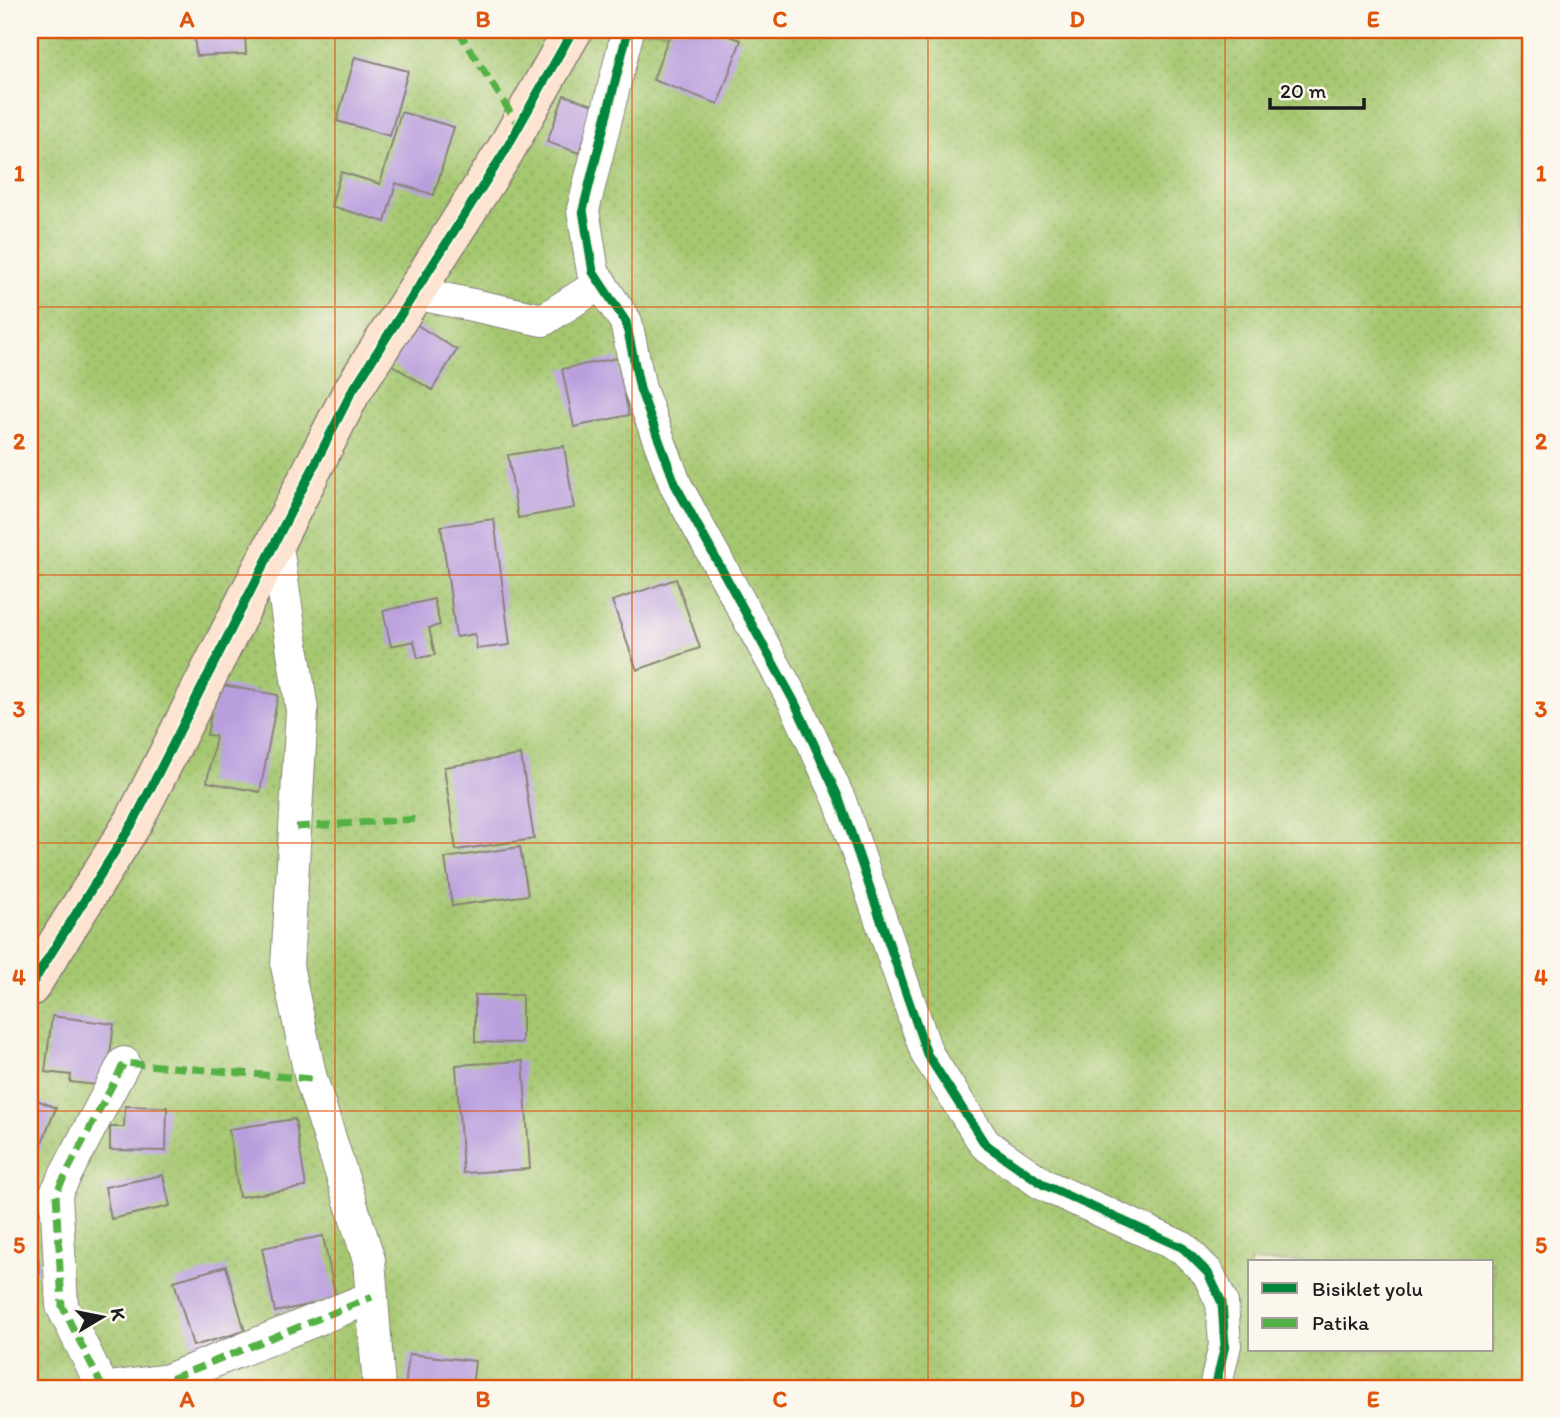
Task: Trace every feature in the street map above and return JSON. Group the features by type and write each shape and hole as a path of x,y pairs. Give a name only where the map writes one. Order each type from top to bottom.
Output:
{"street":[{"path":"30,987 134,821 351,393 505,151 573,30"},
{"path":"628,30 583,210 593,272 626,322 640,389 676,486 795,703 841,801 927,1054 985,1144 1044,1185 1182,1248 1208,1273 1222,1303 1226,1345 1215,1388"},
{"path":"415,293 543,320 601,283"},
{"path":"276,541 302,710 287,966 311,1079 369,1260 379,1388"},
{"path":"103,1388 62,1306 56,1193 124,1063"},
{"path":"109,1388 168,1380 372,1297"}],"green space":[{"path":"30,30 1530,30 1530,1388 30,1388"}],"building":[{"path":"194,30 245,30 246,54 196,56"},
{"path":"671,30 712,30 741,40 718,104 653,80"},
{"path":"355,57 408,71 390,136 337,121"},
{"path":"564,95 596,106 579,153 547,142"},
{"path":"401,112 454,127 434,195 396,183 385,222 331,206 341,172 380,184"},
{"path":"414,323 457,350 432,390 389,363"},
{"path":"617,358 629,415 574,427 562,369"},
{"path":"564,446 574,508 518,518 508,455"},
{"path":"494,519 510,645 477,649 475,634 456,637 441,526"},
{"path":"676,579 700,648 637,670 612,601"},
{"path":"434,599 440,625 429,628 435,655 418,658 414,641 391,646 383,611"},
{"path":"217,684 278,695 260,792 207,782 216,736 207,735"},
{"path":"521,755 534,839 456,850 444,767"},
{"path":"520,847 528,895 452,906 445,858"},
{"path":"475,995 522,995 522,1043 475,1042"},
{"path":"52,1016 114,1024 106,1086 70,1082 71,1075 45,1072"},
{"path":"523,1061 530,1169 463,1173 456,1065"},
{"path":"30,1097 56,1108 30,1172"},
{"path":"125,1106 167,1107 166,1151 110,1150 110,1127 124,1127"},
{"path":"295,1119 306,1187 239,1197 229,1129"},
{"path":"163,1175 170,1206 111,1219 105,1187"},
{"path":"35,1234 40,1273 30,1274 30,1235"},
{"path":"323,1236 336,1299 275,1312 262,1248"},
{"path":"226,1266 245,1331 193,1346 174,1281"},
{"path":"409,1354 475,1361 472,1388 405,1388"}],"marked path":[{"path":"458,30 519,126"},
{"path":"296,827 418,819"},
{"path":"103,1388 62,1306 56,1193 124,1063 311,1079"},
{"path":"109,1388 168,1380 372,1297"}],"cycle path":[{"path":"30,987 134,821 351,393 505,151 573,30"},
{"path":"628,30 583,210 593,272 626,322 640,389 676,486 795,703 840,801 927,1054 985,1144 1044,1185 1183,1248 1208,1273 1222,1303 1225,1345 1215,1388"}]}
